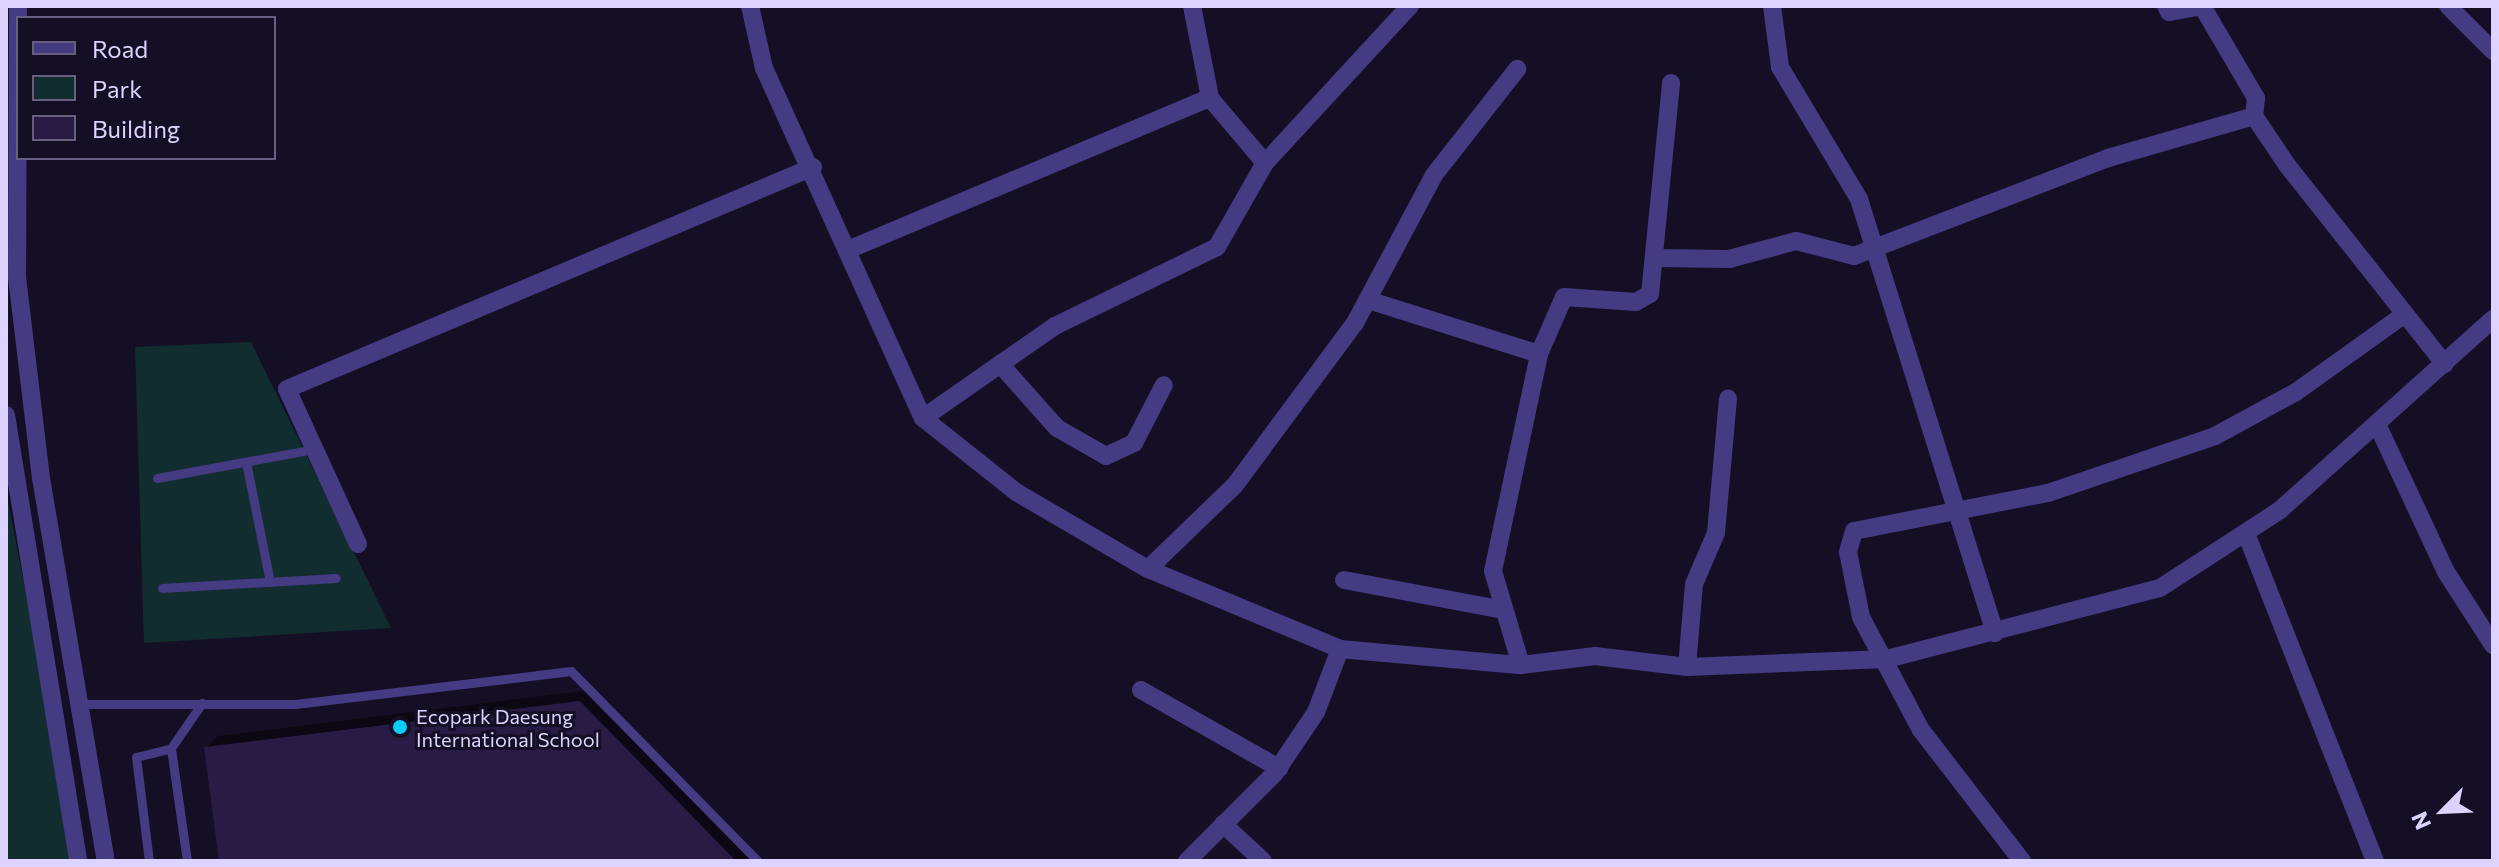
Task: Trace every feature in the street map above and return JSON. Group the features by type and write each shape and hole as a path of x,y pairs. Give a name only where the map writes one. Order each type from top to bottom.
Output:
{"street":[{"path":"18,6 10,39 17,277 41,478 84,704 106,861"},
{"path":"750,6 764,68 813,167 923,418 1016,492 1148,569 1340,649 1521,665 1595,656 1687,667 1887,659 1994,627 2160,588 2247,536 2493,319"},
{"path":"1192,6 1210,98 1265,163"},
{"path":"923,418 1055,326 1217,247 1265,163 1410,6"},
{"path":"1772,6 1780,67 1859,199 1873,252 1994,627"},
{"path":"2166,6 2202,6 2256,98 2254,116 2445,364"},
{"path":"2448,6 2493,51"},
{"path":"1148,569 1235,485 1368,300 1434,175 1517,69"},
{"path":"1521,665 1499,609 1493,571 1539,354 1561,299 1643,300 1657,258 1671,83"},
{"path":"850,249 1210,98"},
{"path":"1657,258 1743,257 1781,242 1813,243 1838,257 1873,252 2108,158 2254,116"},
{"path":"358,544 287,389 813,167"},
{"path":"1368,300 1539,354"},
{"path":"2022,861 1921,730 1887,659 1861,617 1848,552 1854,531 1957,515 2123,471 2215,436 2296,392 2405,314"},
{"path":"1000,364 1057,428 1106,456 1134,443 1164,385"},
{"path":"1687,667 1694,584 1716,533 1728,399"},
{"path":"6,415 78,861"},
{"path":"2377,424 2446,572 2493,645"},
{"path":"16,482 41,478"},
{"path":"2247,536 2375,861"},
{"path":"1344,580 1499,609"},
{"path":"1187,861 1279,768 1316,712 1340,649"},
{"path":"1141,690 1279,768"},
{"path":"1223,824 1263,861"}],"lane":[{"path":"157,478 315,449"},
{"path":"246,462 270,582"},
{"path":"162,588 336,578"},
{"path":"84,704 295,704 571,671 758,861"},
{"path":"149,861 136,757 171,748 202,703"},
{"path":"171,748 187,861"}],"green space":[{"path":"251,342 391,628 144,643 135,347"},
{"path":"6,491 31,620 72,861 6,861"}],"building":[{"path":"580,701 736,861 219,861 204,747"}],"place":[{"name":"Ecopark Daesung International School","path":"400,727"}]}
